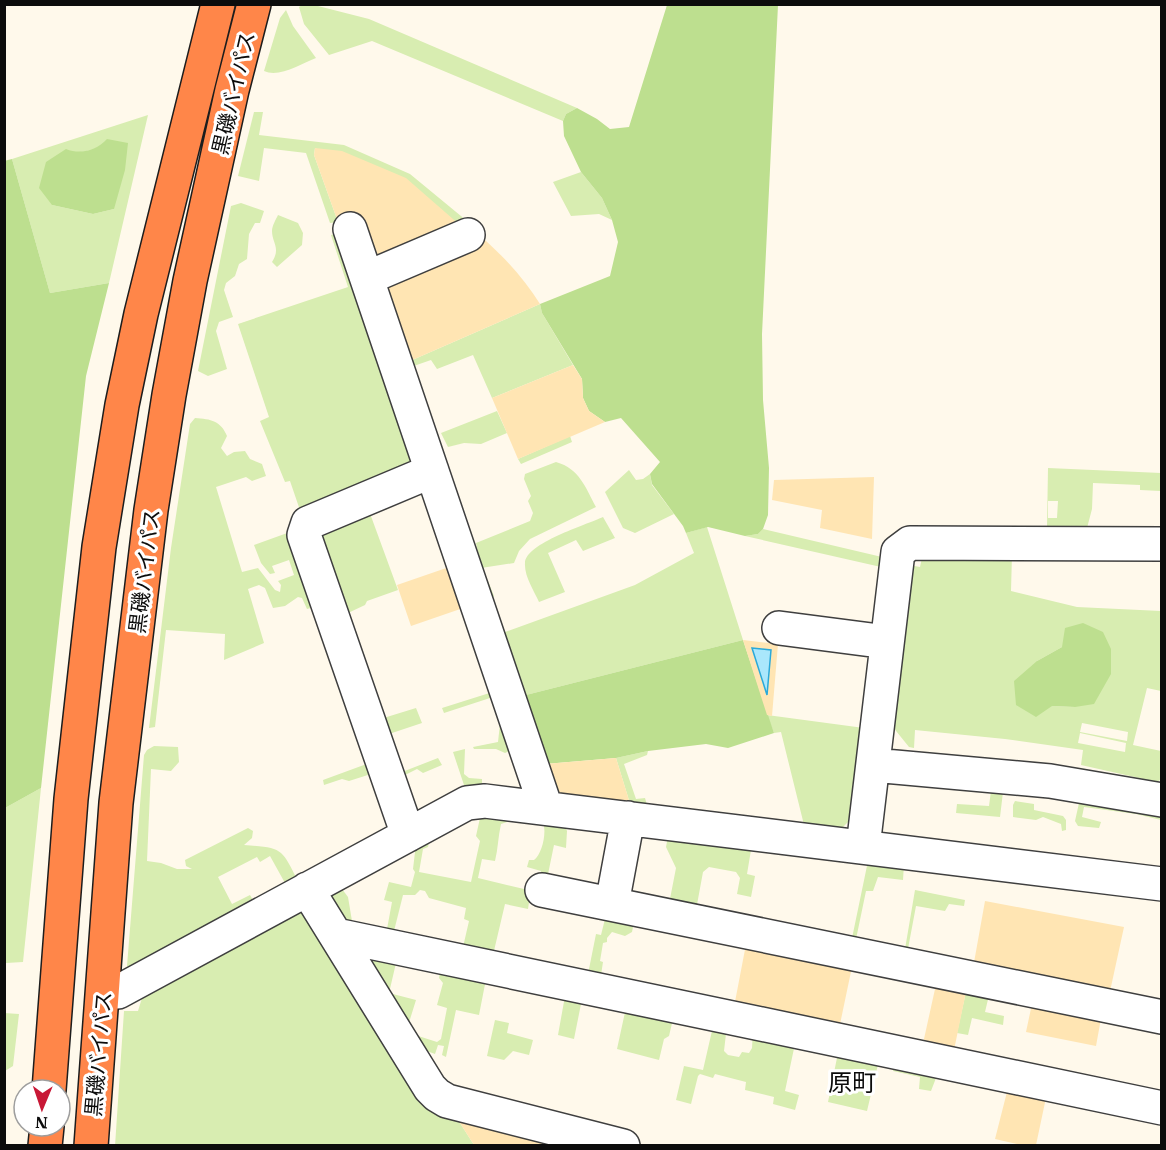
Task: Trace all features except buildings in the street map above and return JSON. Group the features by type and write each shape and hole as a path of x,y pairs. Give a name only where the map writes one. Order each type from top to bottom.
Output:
{"highway":[{"name":"黒磯バイパス","path":"50,1078 71,800 99,547 122,405 141,314 218,4"},
{"name":"黒磯バイパス","path":"91,1146 116,803 155,487 190,281 232,90 254,4"}],"street":[{"path":"350,229 546,808"},
{"path":"367,278 468,235"},
{"path":"408,835 304,535 308,523 432,471"},
{"path":"863,847 897,552 910,543 1161,544"},
{"path":"779,628 887,642"},
{"path":"873,765 1050,781 1161,800"},
{"path":"103,992 118,992 467,803 485,801 1161,884"},
{"path":"612,904 628,818"},
{"path":"306,889 430,1088 437,1095 447,1101 623,1146"},
{"path":"542,890 1161,1017"},
{"path":"336,935 1161,1108"}],"green space":[{"path":"314,5 369,19 577,108 566,114 563,121 372,41 329,55 304,24 299,7"},
{"path":"667,5 778,5 762,334 763,400 769,468 768,515 763,529 758,534 745,536 708,527 686,533 652,484 650,474 660,462 621,418 605,422 589,411 583,398 582,379 542,313 540,304 610,276 618,242 612,220 602,198 581,172 564,136 563,121 566,114 577,108 610,129 629,127"},
{"path":"286,10 293,26 316,58 283,72 270,73 264,71 280,18"},
{"path":"254,112 263,112 259,135 344,145 410,174 467,221 461,226 315,148 314,155 338,222 330,223 306,153 264,148 259,181 238,176"},
{"path":"148,115 109,283 50,293 12,159","holes":["99,149 114,209 93,214 52,205 74,153"]},
{"path":"107,139 128,143 125,170 114,209 93,214 52,205 39,188 46,162 66,149 77,152 88,150"},
{"path":"12,159 50,293 109,283 86,376 41,788 5,808 4,161"},
{"path":"581,172 602,198 612,220 599,214 571,216 553,182"},
{"path":"241,203 264,211 260,223 255,223 249,234 247,259 239,264 235,276 226,283 224,290 233,317 219,322 216,331 227,369 208,376 198,371 231,206"},
{"path":"278,215 298,223 303,233 302,245 277,267 272,262 276,249 272,231"},
{"path":"339,233 422,463 302,516 290,481 285,482 260,421 269,417 238,324 348,287 331,235"},
{"path":"540,304 542,313 573,365 492,398 473,355 437,369 431,360 408,368 410,361"},
{"path":"497,411 507,433 481,444 464,443 448,447 441,433"},
{"path":"195,418 211,420 222,427 227,436 221,448 227,456 234,452 245,451 250,459 262,464 266,476 252,481 246,477 216,487 242,572 258,568 275,590 280,592 281,585 278,581 294,575 289,560 272,566 275,573 270,574 261,563 254,545 290,532 318,606 307,609 302,598 298,597 285,606 273,608 265,588 259,585 248,589 264,643 224,660 225,634 166,630 155,727 149,728 171,548 190,424"},
{"path":"570,436 572,442 521,464 518,459"},
{"path":"556,462 576,474 596,507 530,539 519,551 514,563 481,568 476,543 530,521 533,513 528,501 531,496 524,479 525,474"},
{"path":"1048,468 1161,473 1161,491 1140,490 1140,485 1093,483 1092,509 1087,528 1047,527","holes":["1048,501 1058,501 1057,518 1048,518"]},
{"path":"629,470 636,480 643,479 650,474 652,485 674,514 635,533 623,528 605,492"},
{"path":"368,508 398,590 367,601 365,605 348,613 318,528"},
{"path":"603,517 615,538 583,551 576,540 548,553 565,592 539,602 526,573 525,563 528,556 535,548 546,542"},
{"path":"707,527 743,640 522,696 484,583 488,581 505,632 635,585 694,553 686,533"},
{"path":"763,529 882,557 881,567 745,536 758,534"},
{"path":"923,553 1012,554 1011,591 1077,607 1161,611 1161,691 1147,688 1133,745 1161,751 1161,779 1157,782 1081,765 1083,750 1005,739 915,730 914,748 909,747 888,721 909,565 920,567","holes":["1062,647 1075,707 1052,706 1037,661","1082,723 1128,732 1127,741 1080,732","1080,733 1126,743 1125,752 1078,743"]},
{"path":"1083,623 1103,632 1111,649 1111,674 1094,704 1075,707 1052,706 1036,717 1016,705 1014,681 1037,661 1062,647 1065,628"},
{"path":"743,640 774,733 728,748 706,744 648,751 616,758 545,764 522,696"},
{"path":"499,690 494,699 490,698 444,713 442,708"},
{"path":"416,708 422,723 383,736 377,720"},
{"path":"501,715 518,747 505,753 496,749 474,749 473,747 498,742"},
{"path":"767,715 864,728 853,817 836,834 805,829 781,732 774,733"},
{"path":"154,746 178,747 179,762 171,771 151,769 147,861 177,869 192,869 186,866 185,860 248,828 253,831 252,838 244,845 266,847 279,852 288,862 298,881 137,970 127,966 144,755","holes":["270,856 285,883 253,900 250,895 232,904 218,877 257,857 260,862"]},
{"path":"465,749 464,774 469,778 482,779 482,790 466,791 453,752"},
{"path":"648,751 647,755 624,764 636,799 645,798 649,812 632,810 616,758"},
{"path":"438,758 442,765 423,773 417,769 399,778 397,774"},
{"path":"372,762 371,774 349,781 342,779 324,785 323,780"},
{"path":"41,788 23,962 6,963 5,808"},
{"path":"991,791 1003,792 1000,817 956,813 957,804 989,806"},
{"path":"1085,800 1161,815 1161,820 1084,807 1082,817 1101,822 1099,828 1078,826 1075,821 1079,803"},
{"path":"1015,801 1034,804 1034,810 1063,816 1066,820 1066,830 1062,831 1061,824 1043,817 1036,820 1013,817"},
{"path":"510,811 507,822 501,824 495,861 482,859 478,878 524,889 525,894 530,896 528,909 505,904 493,955 463,947 469,921 464,919 466,908 429,898 425,891 420,890 415,895 403,895 392,939 345,928 324,892 342,889 348,897 352,921 387,929 392,902 384,900 389,882 411,887 415,872 413,869 415,852 400,849 431,834 428,847 423,849 419,872 471,882 480,841 476,836 480,818"},
{"path":"561,817 567,831 566,848 554,845 547,879 540,881 541,871 527,867 529,860 537,857 541,848 544,837 543,823"},
{"path":"669,831 752,844 747,874 755,876 751,897 737,894 740,878 736,872 709,867 703,872 696,910 669,904 676,868 666,847"},
{"path":"868,861 904,864 903,880 878,877 873,891 866,891 855,944 851,943"},
{"path":"915,890 965,900 964,906 949,904 945,911 916,906 907,954 904,955"},
{"path":"298,905 453,1112 474,1145 115,1146 124,1011 138,1011 142,998 149,988"},
{"path":"607,911 635,917 632,932 625,936 612,932 607,942 603,943 600,961 603,962 601,975 662,986 660,996 587,979 596,934 601,935"},
{"path":"354,946 396,963 389,993 416,1000 407,1029 412,1034 437,1042 441,1039 447,1008 437,1005 443,983 439,978 441,964 487,974 479,1015 456,1010 446,1057 442,1055 444,1046 438,1045 435,1054 416,1047"},
{"path":"967,987 990,991 985,1012 1004,1016 1003,1025 972,1018 968,1035 957,1033"},
{"path":"583,994 574,1039 558,1035 565,996"},
{"path":"627,1003 673,1019 669,1036 664,1039 659,1060 617,1049"},
{"path":"4,1013 19,1014 13,1066 5,1071"},
{"path":"495,1020 509,1023 507,1033 533,1040 529,1055 513,1051 504,1060 487,1056"},
{"path":"714,1022 727,1025 724,1051 728,1055 739,1057 742,1052 749,1053 752,1048 753,1030 796,1039 785,1091 799,1095 795,1110 773,1104 774,1097 745,1090 746,1082 715,1074 713,1078 700,1074 698,1076 691,1104 676,1100 684,1066 703,1070"},
{"path":"839,1048 880,1056 867,1111 828,1102"},
{"path":"895,1060 942,1076 936,1078 931,1091 919,1089 920,1077 893,1071"}],"sand":[{"path":"315,148 342,151 406,178 461,226 373,258 338,222 314,155"},
{"path":"485,240 515,270 540,304 410,361 385,293 390,282"},
{"path":"573,365 582,379 583,398 589,411 605,422 518,459 492,398"},
{"path":"874,477 872,539 820,528 822,510 772,500 774,480"},
{"path":"455,565 469,606 411,626 397,585"},
{"path":"743,640 778,644 772,716 767,715"},
{"path":"616,758 632,810 561,799 545,764"},
{"path":"985,901 1124,927 1109,996 973,968"},
{"path":"747,939 853,962 839,1029 734,1007"},
{"path":"937,980 967,987 953,1055 922,1048"},
{"path":"1033,999 1102,1013 1096,1046 1026,1032"},
{"path":"1009,1084 1047,1093 1036,1145 1021,1145 995,1139"},
{"path":"453,1112 547,1135 542,1145 474,1145"}],"water":[{"path":"752,648 771,650 767,695"}],"district":[{"name":"原町","path":"852,1082"}]}
